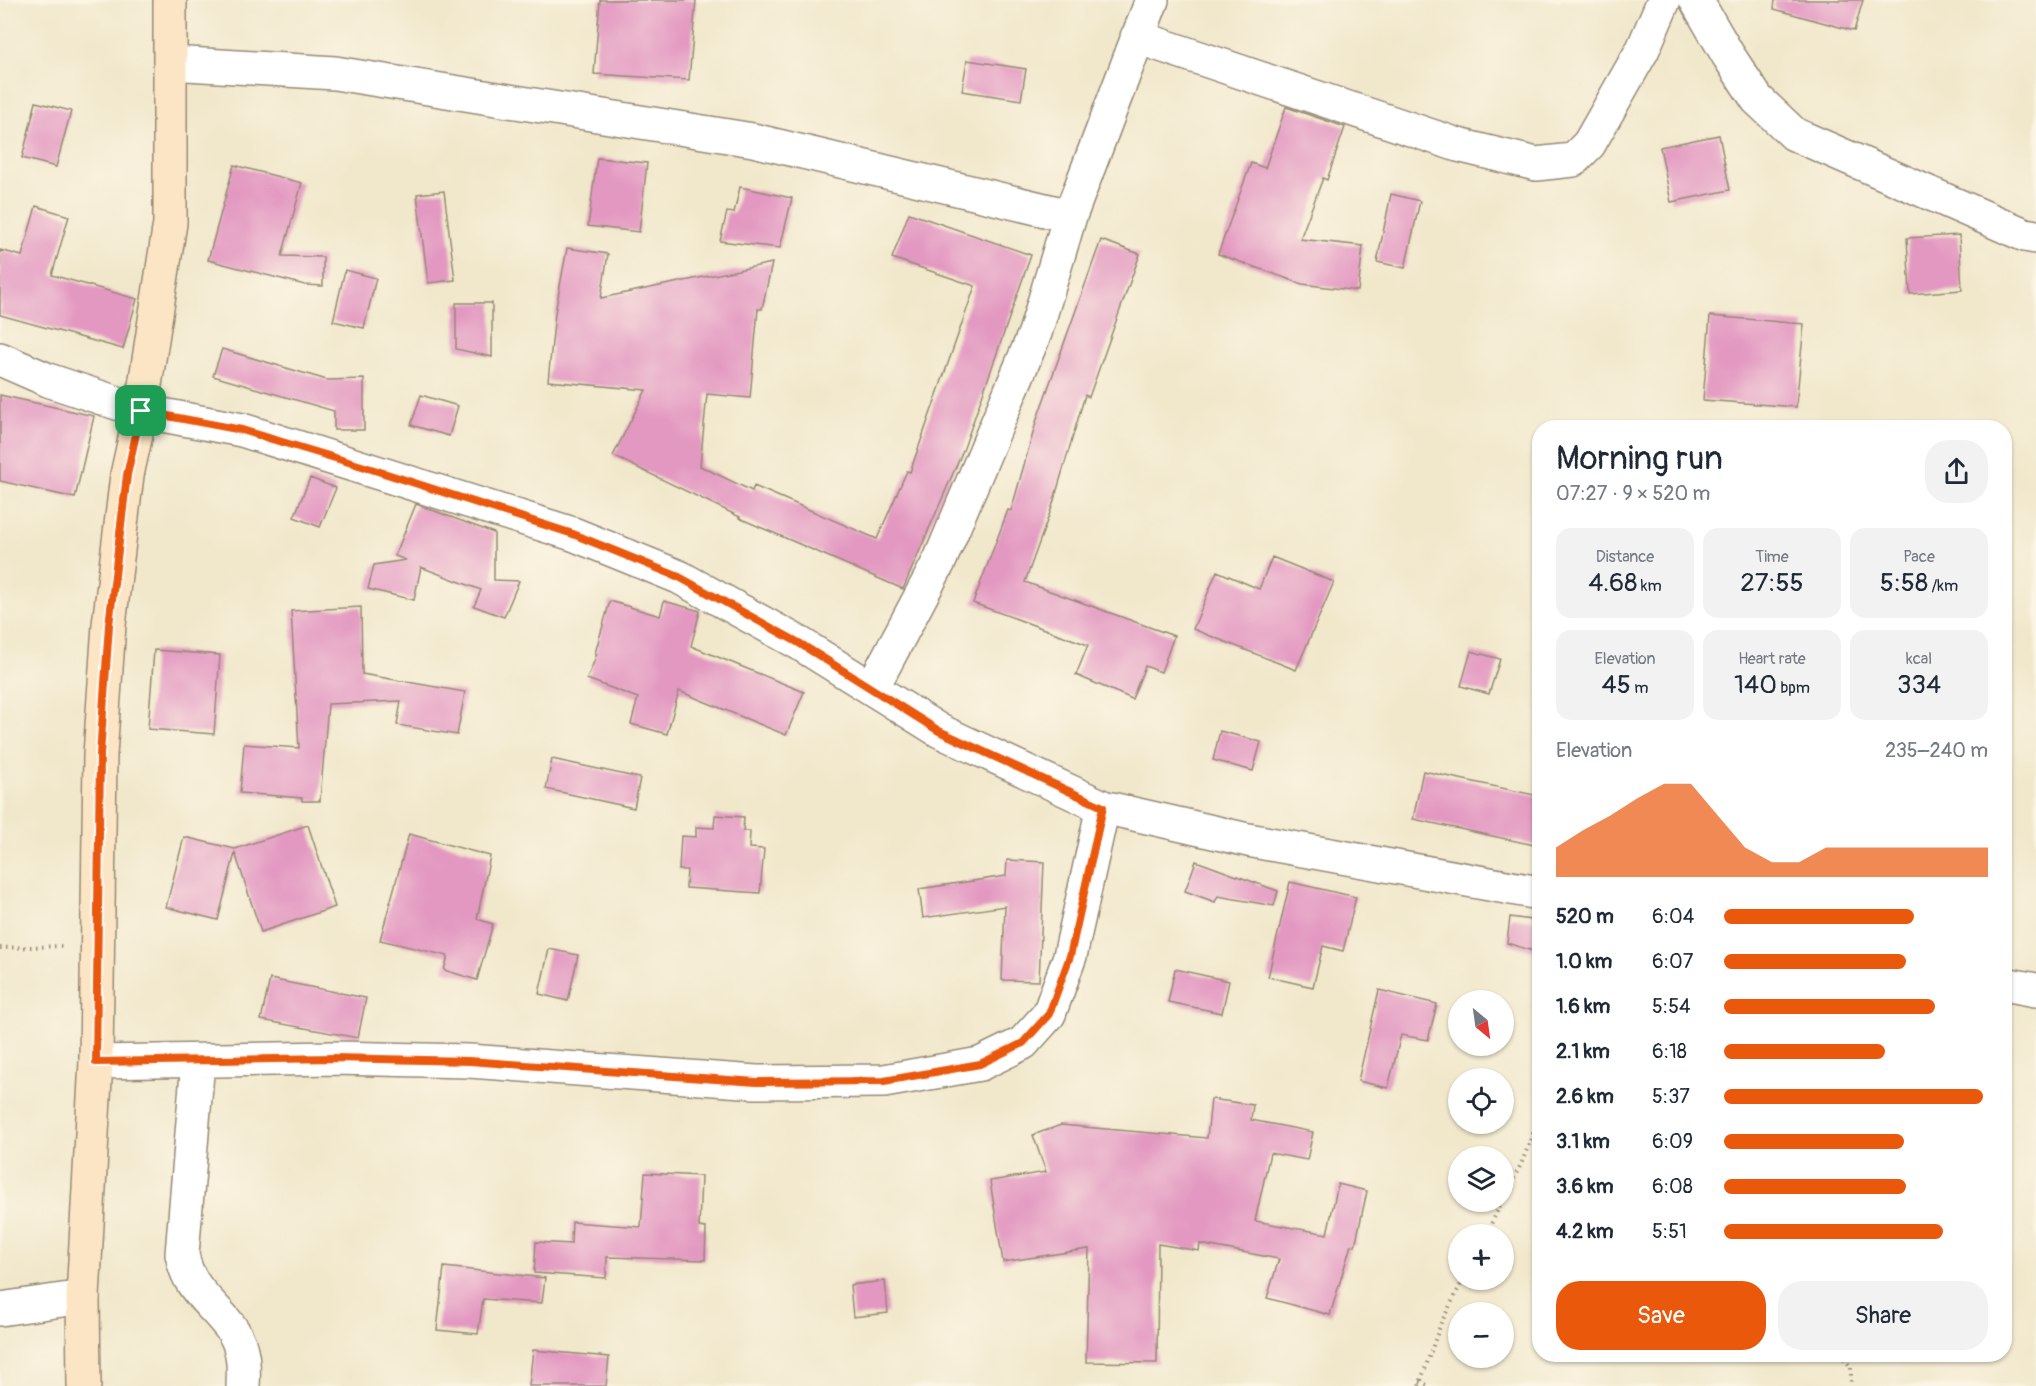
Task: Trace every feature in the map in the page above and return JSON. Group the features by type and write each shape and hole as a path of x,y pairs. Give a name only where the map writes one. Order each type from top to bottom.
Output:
{"main road":[{"path":"84,1386 83,1297 96,1062 100,755 109,625 127,475 141,411 170,223 170,0"}],"street":[{"path":"872,688 940,560 1035,333 1070,216 1152,0"},
{"path":"1137,37 1458,145 1536,164 1573,160 1589,144 1643,49 1664,0"},
{"path":"1696,0 1757,99 1794,134 2025,235 2036,237"},
{"path":"171,63 335,73 753,140 1070,216"},
{"path":"0,359 48,380 141,411 242,430 573,534 679,577 799,643 939,731 1103,807 1248,840 1532,892"},
{"path":"96,1062 333,1058 469,1061 756,1082 884,1081 980,1064 1023,1043 1049,1014 1070,956 1103,807"},
{"path":"2012,986 2036,990"},
{"path":"198,1061 183,1254 184,1266 191,1281 234,1332 244,1365 243,1386"},
{"path":"0,1308 83,1297"}],"path":[{"path":"0,948 98,944"},
{"path":"1514,1178 1532,1136"},
{"path":"1430,1386 1420,1384 1441,1323 1458,1290"},
{"path":"1847,1362 1851,1367 1851,1386"}],"building":[{"path":"600,0 696,0 689,80 594,74"},
{"path":"1775,0 1863,0 1854,31 1774,9"},
{"path":"967,60 1026,69 1021,100 962,91"},
{"path":"36,102 71,111 56,167 22,158"},
{"path":"1286,107 1345,127 1327,180 1323,178 1300,239 1363,246 1358,291 1302,284 1218,254 1251,163 1265,168"},
{"path":"1719,135 1730,190 1671,202 1660,147"},
{"path":"597,158 647,163 639,232 588,226"},
{"path":"234,165 302,183 282,256 323,257 323,286 305,285 208,260"},
{"path":"740,187 792,198 780,248 720,241 727,212 734,213"},
{"path":"444,191 455,280 428,283 417,194"},
{"path":"1391,194 1420,201 1405,268 1377,262"},
{"path":"36,206 69,216 52,275 137,299 123,349 0,315 0,250 22,256"},
{"path":"909,213 1031,255 964,448 903,589 739,518 613,456 646,390 548,381 555,313 567,248 608,254 601,298 772,263 762,309 758,309 750,398 707,394 700,466 752,491 754,486 877,539 907,471 910,472 975,286 892,258"},
{"path":"1959,235 1962,290 1910,294 1907,238"},
{"path":"1101,240 1140,254 1089,397 1085,395 1052,507 1025,582 1174,636 1161,672 1145,666 1132,699 1076,675 1088,645 973,603 1008,510 1011,511 1037,419"},
{"path":"345,270 376,278 364,328 333,321"},
{"path":"456,303 492,303 492,357 456,349"},
{"path":"1710,316 1804,324 1796,407 1703,400"},
{"path":"222,349 327,380 364,379 364,430 334,430 334,411 213,376"},
{"path":"0,395 94,416 75,498 0,481"},
{"path":"421,395 458,406 449,436 411,425"},
{"path":"310,478 336,488 320,527 294,517"},
{"path":"416,504 494,533 494,580 519,581 504,617 474,606 481,590 421,567 414,600 368,589 374,565 406,560 395,556"},
{"path":"1272,557 1334,582 1296,670 1193,629 1217,571 1259,589"},
{"path":"610,601 660,616 664,601 700,611 691,646 804,692 786,735 679,691 667,734 631,724 638,698 587,679 597,654 595,653"},
{"path":"361,607 362,674 465,692 457,735 397,725 401,701 328,704 320,801 240,793 244,744 299,748 291,611"},
{"path":"154,650 220,655 214,734 148,729"},
{"path":"1471,651 1500,659 1489,694 1461,686"},
{"path":"1220,731 1261,742 1253,771 1213,760"},
{"path":"552,759 640,778 634,808 546,789"},
{"path":"1423,771 1532,794 1532,844 1413,819"},
{"path":"715,815 744,817 743,831 750,831 749,848 764,849 760,893 686,888 687,870 679,870 681,836 696,837 696,827 714,828"},
{"path":"308,825 335,907 261,932 235,853 218,920 166,907 184,837 235,849"},
{"path":"409,834 490,856 477,919 493,924 477,980 444,970 448,956 380,940"},
{"path":"1007,860 1044,862 1039,981 1002,980 1005,906 923,918 919,889 1006,876"},
{"path":"1196,861 1278,891 1274,906 1218,896 1215,902 1185,891"},
{"path":"1290,882 1356,897 1343,951 1323,946 1313,987 1268,977"},
{"path":"1510,917 1532,920 1532,951 1507,943"},
{"path":"549,949 578,955 568,1001 539,994"},
{"path":"1175,969 1229,981 1222,1013 1168,1002"},
{"path":"270,979 366,998 358,1038 261,1020"},
{"path":"1379,990 1437,1004 1428,1040 1401,1035 1388,1088 1358,1081"},
{"path":"1211,1099 1253,1105 1251,1120 1313,1132 1307,1160 1270,1153 1255,1221 1327,1234 1338,1184 1367,1191 1355,1246 1351,1245 1330,1315 1267,1298 1279,1259 1200,1244 1199,1251 1158,1244 1157,1363 1086,1362 1089,1249 1003,1262 990,1181 1046,1172 1033,1135 1061,1125 1207,1138"},
{"path":"645,1173 701,1176 699,1227 706,1228 705,1260 607,1257 606,1278 534,1273 536,1242 571,1244 572,1222 641,1227"},
{"path":"444,1267 545,1278 542,1303 483,1299 478,1334 437,1330"},
{"path":"885,1281 888,1313 853,1317 850,1285"},
{"path":"533,1350 609,1357 606,1386 529,1386"}],"route":[{"path":"141,411 242,430 365,467 573,534 679,577 799,643 939,731 1103,807 1070,956 1049,1014 1023,1043 980,1064 884,1081 756,1082 469,1061 333,1058 96,1062 100,755 109,625 127,475 141,411"}]}
